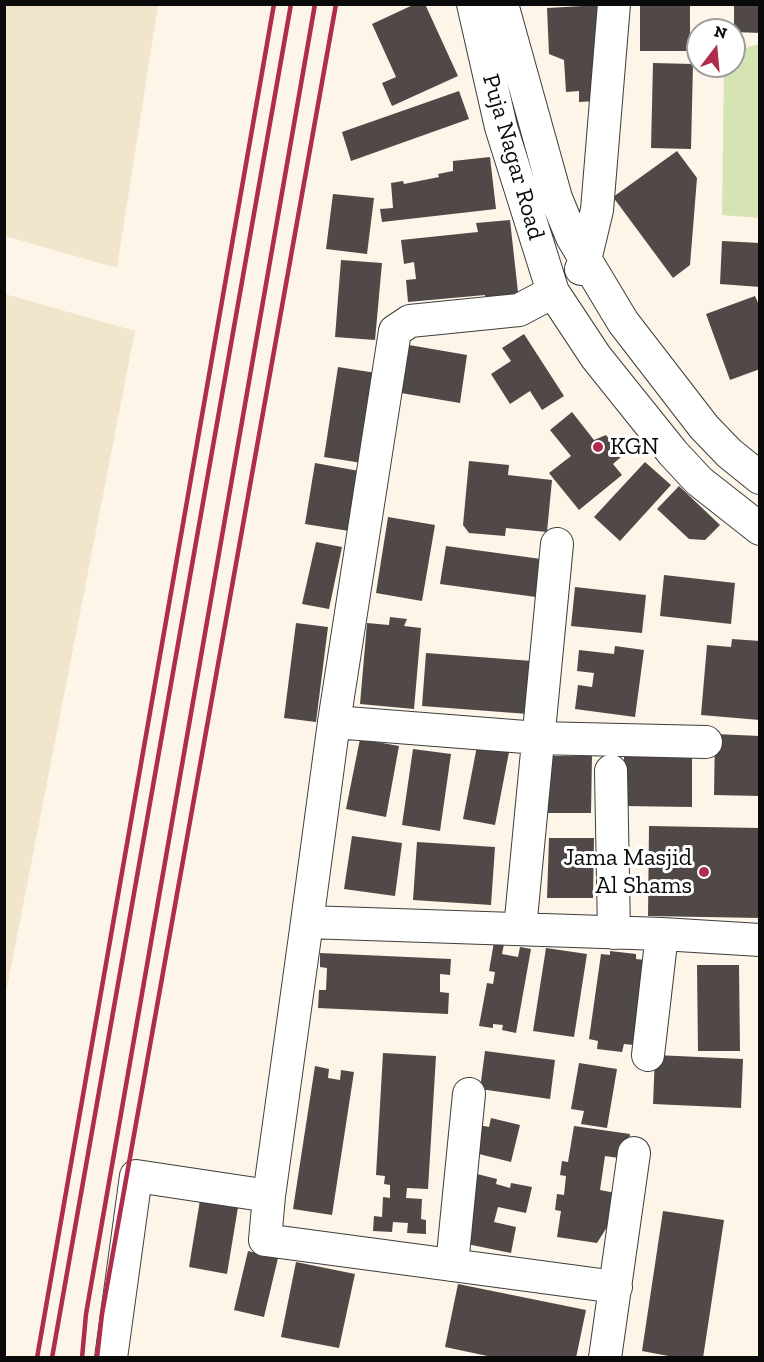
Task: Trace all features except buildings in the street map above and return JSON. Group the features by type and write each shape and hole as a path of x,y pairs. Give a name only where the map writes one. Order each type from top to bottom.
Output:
{"street":[{"name":"Puja Nagar Road","path":"473,4 501,127 558,298 596,357 672,453 699,482 759,529"},
{"name":"Puja Nagar Road","path":"502,4 556,198 572,237 623,322 704,428 759,478"},
{"path":"614,4 597,210 585,260 558,298 519,310 410,321 395,331 334,722 269,1196 265,1240 615,1287"},
{"path":"520,929 557,544"},
{"path":"334,722 538,738 706,741"},
{"path":"611,771 614,933"},
{"path":"307,922 662,934 759,940"},
{"path":"648,1055 662,934"},
{"path":"453,1265 469,1094"},
{"path":"605,1358 634,1154"},
{"path":"111,1358 136,1176 269,1196"}],"shaded area":[{"path":"4,5 158,5 117,268 5,236"},
{"path":"4,294 135,331 5,998"}],"green space":[{"path":"759,44 759,218 722,215 724,78 746,78 746,48"}],"railway":[{"path":"37,1358 274,4"},
{"path":"52,1358 291,4"},
{"path":"82,1358 86,1314 315,4"},
{"path":"97,1358 102,1314 336,4"}],"place":[{"name":"KGN","path":"598,447"},
{"name":"Jama Masjid Al Shams","path":"704,872"}]}
